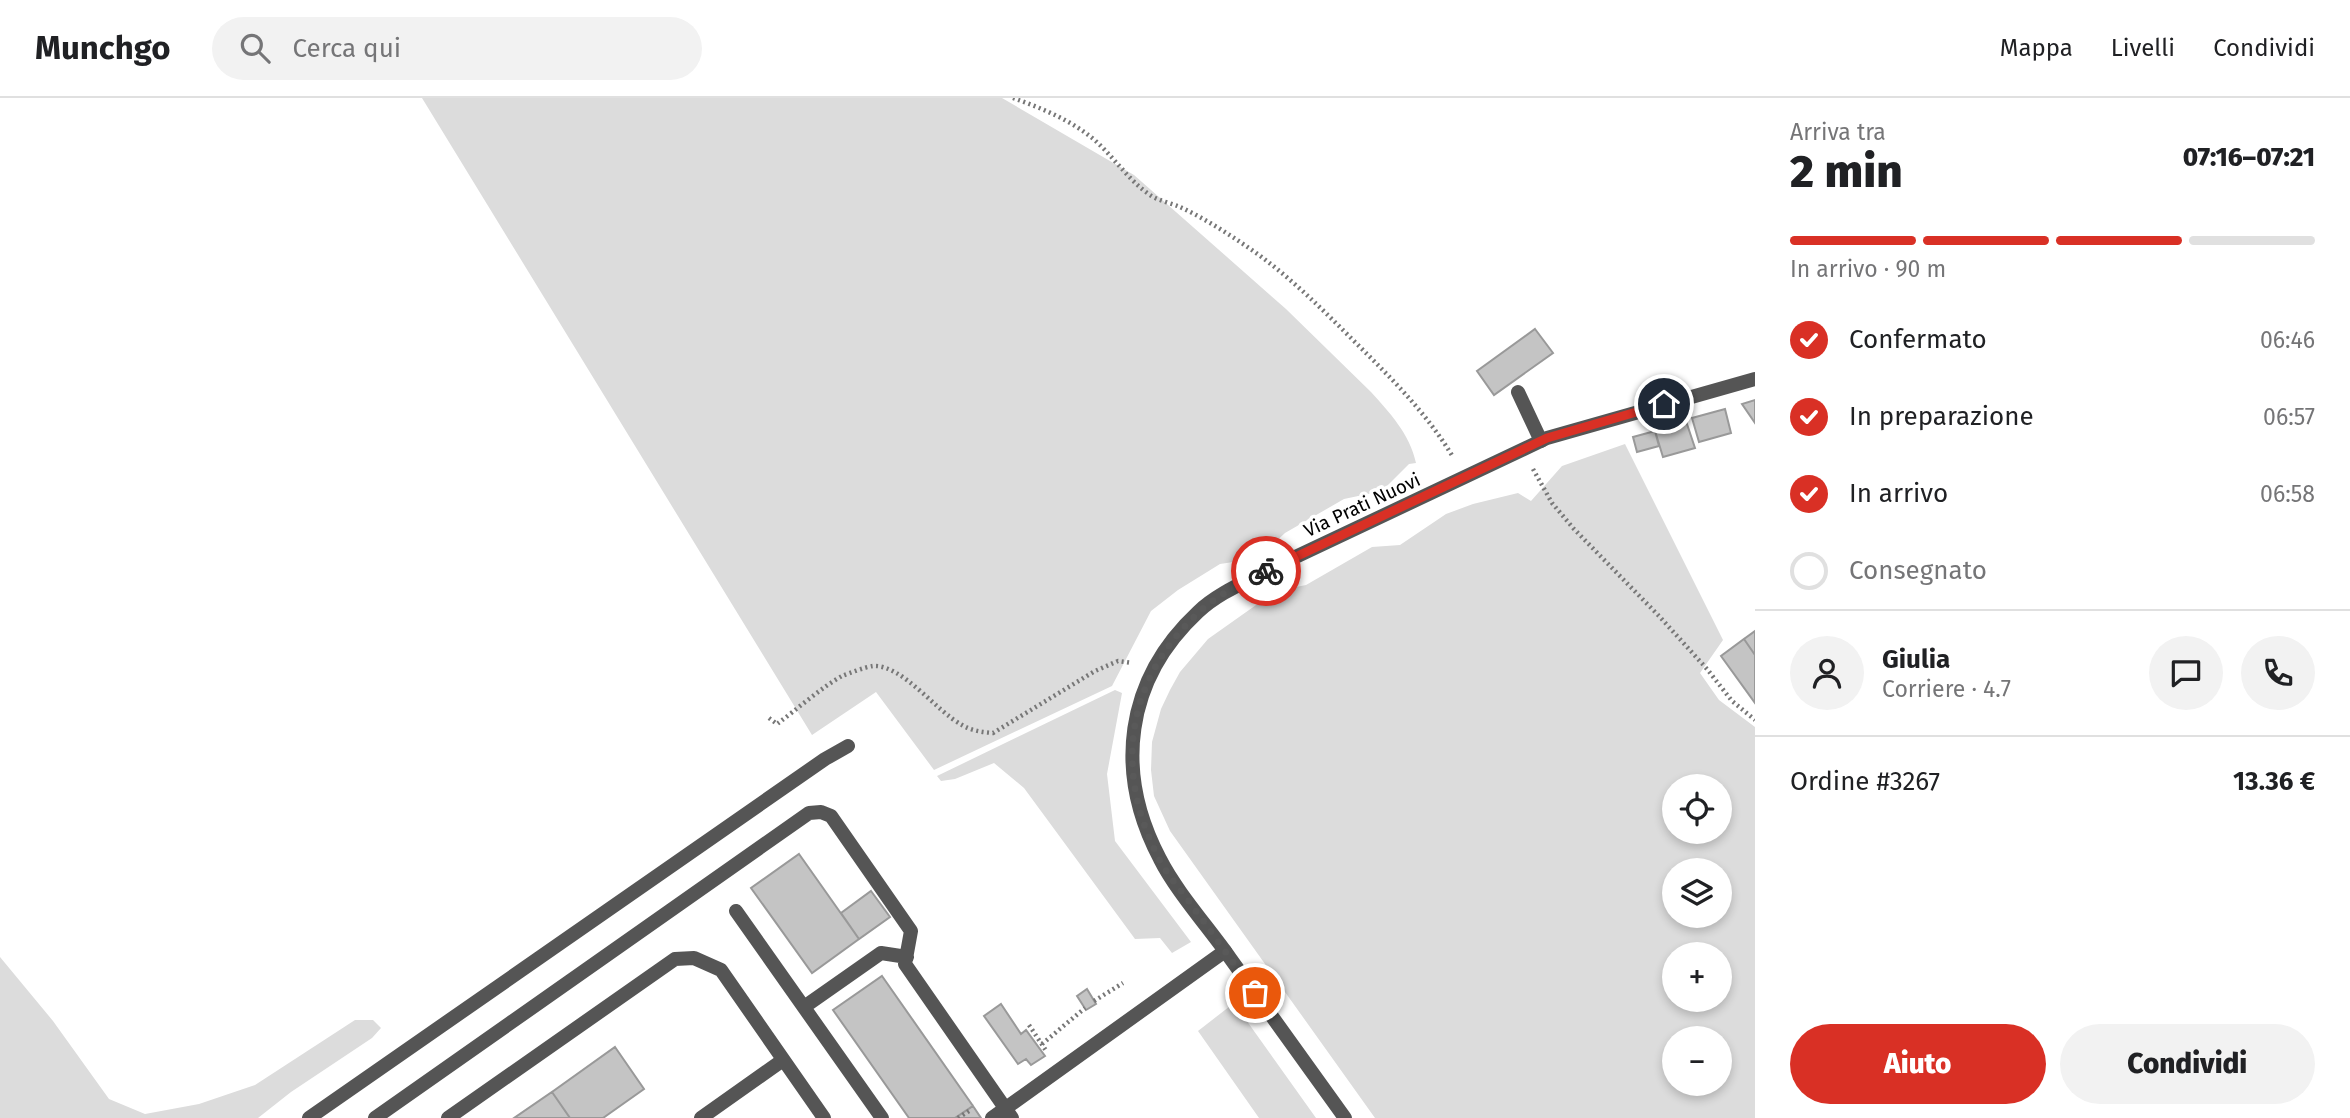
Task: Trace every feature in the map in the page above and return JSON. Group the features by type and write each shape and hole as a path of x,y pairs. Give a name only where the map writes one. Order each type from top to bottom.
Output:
{"street":[{"name":"Via Prati Nuovi","path":"1345,1118 1160,860 1138,809 1132,781 1132,745 1136,715 1153,670 1171,640 1199,611 1230,589 1544,439 1755,379"},
{"path":"1518,392 1544,439"},
{"path":"309,1118 841,748 849,746"},
{"path":"375,1118 808,813 821,812 831,816 911,931 905,964 1008,1113"},
{"path":"736,911 882,1118"},
{"path":"992,1118 1008,1113 1225,951"},
{"path":"804,1007 881,953 907,957"},
{"path":"448,1118 675,959 694,957 721,970 824,1118"},
{"path":"701,1118 783,1060"}],"path":[{"path":"1013,98 1042,108 1076,128 1101,145 1131,179 1153,197 1180,207 1219,229 1251,249 1297,285 1411,400 1438,432 1465,477"},
{"path":"1522,450 1552,503 1574,529 1707,669 1731,701 1755,720"},
{"path":"769,718 777,724 842,677 874,666 891,671 912,684 961,725 975,731 993,733 1096,671 1118,662 1153,670"},
{"path":"1094,1001 1123,983"},
{"path":"1042,1044 1084,1008"}],"shaded area":[{"path":"422,98 1002,98 1134,175 1286,309 1385,407 1409,442 1416,463 1409,464 1382,491 1344,499 1285,533 1271,546 1240,561 1220,564 1178,590 1151,611 1112,686 934,770 876,692 812,735"},
{"path":"1625,444 1723,640 1700,673 1719,700 1755,727 1755,1118 1375,1118 1170,831 1154,796 1152,742 1161,709 1180,672 1208,639 1276,591 1306,585 1372,547 1400,545 1446,514 1518,493 1531,501 1562,466"},
{"path":"1115,690 1122,693 1107,774 1115,841 1191,942 1172,953 1160,938 1135,939 1024,788 994,763 955,779 941,781 937,776"},
{"path":"0,957 53,1021 109,1099 145,1114 199,1104 255,1085 355,1020 373,1020 381,1028 372,1038 291,1092 258,1118 0,1118"},
{"path":"1234,1003 1316,1118 1259,1118 1198,1031"}],"building":[{"path":"1535,329 1553,353 1494,395 1477,371"},
{"path":"1755,400 1755,423 1742,404"},
{"path":"1725,409 1731,433 1699,442 1692,418"},
{"path":"1686,421 1695,448 1663,457 1655,431"},
{"path":"1655,431 1659,446 1637,452 1633,437"},
{"path":"1755,631 1755,655 1744,639"},
{"path":"1744,639 1755,655 1755,703 1721,656"},
{"path":"799,854 859,939 812,973 751,888"},
{"path":"871,891 890,917 859,939 841,913"},
{"path":"882,976 973,1106 955,1118 909,1118 833,1010"},
{"path":"1087,989 1096,1004 1086,1010 1077,996"},
{"path":"1001,1004 1021,1034 1026,1030 1045,1056 1031,1065 1026,1059 1018,1064 984,1016"},
{"path":"615,1047 644,1089 603,1118 570,1118 552,1092"},
{"path":"552,1092 570,1118 514,1118"},
{"path":"973,1106 981,1118 955,1118"}],"way so far":[{"path":"1255,993 1160,860 1138,809 1132,781 1132,745 1136,715 1153,670 1171,640 1199,611 1230,589 1266,571"}],"route":[{"path":"1266,571 1547,438 1664,404"}]}
